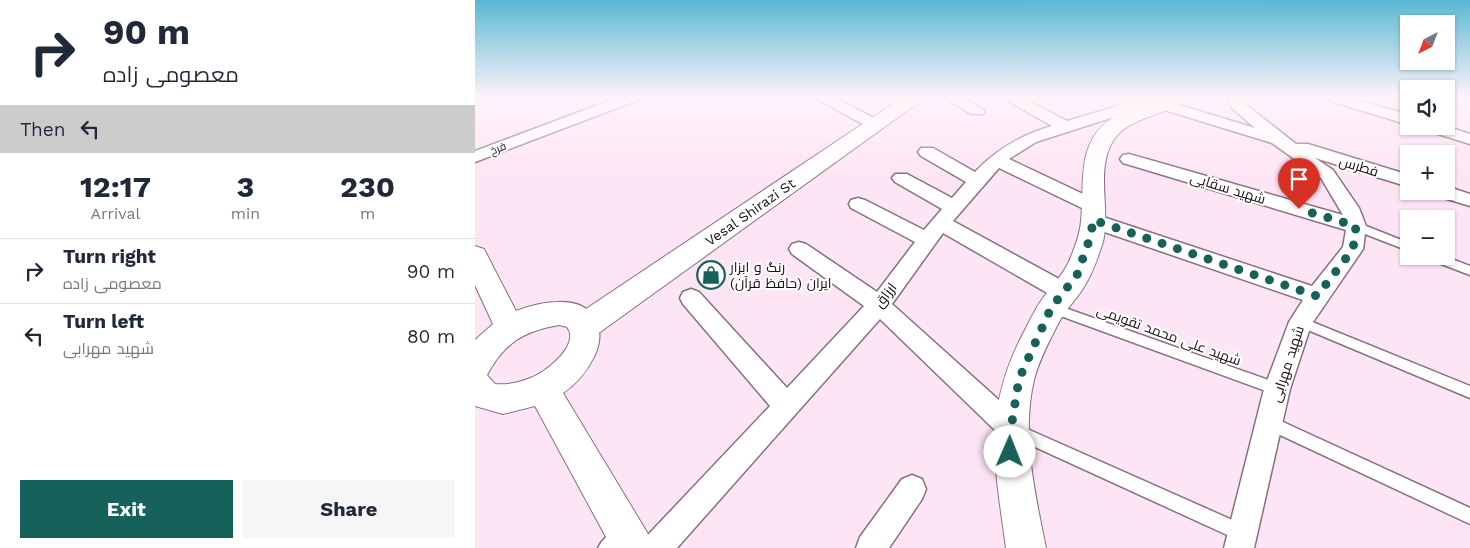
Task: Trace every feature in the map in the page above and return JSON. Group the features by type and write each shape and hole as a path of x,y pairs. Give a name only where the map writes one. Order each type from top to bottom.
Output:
{"street":[{"name":"فرخ","path":"475,157 566,123"},
{"path":"1058,123 1064,126"},
{"name":"ارزاق","path":"657,548 879,305 940,223 996,160 1030,138 1076,123"},
{"path":"1027,548 1010,452 1011,428 1019,379 1058,300 1077,275 1091,235 1093,165 1104,137 1118,123"},
{"name":"فطرس","path":"1224,123 1400,178"},
{"path":"1258,123 1280,141 1327,174 1350,208 1356,226"},
{"name":"Vesal Shirazi St","path":"585,326 876,124"},
{"path":"1455,134 1470,139"},
{"path":"927,152 977,181"},
{"name":"شهید سقایی","path":"1129,159 1356,226"},
{"path":"996,160 1093,213 1317,296"},
{"path":"901,178 940,223 1058,300"},
{"path":"1455,195 1470,200"},
{"path":"858,204 940,223"},
{"name":"شهید مهرابی","path":"1241,540 1277,389 1299,322 1353,249 1356,226"},
{"path":"799,249 879,305 1011,428"},
{"path":"475,256 510,328"},
{"path":"691,298 786,405"},
{"path":"547,314 564,314 577,318 585,326 587,338 584,351 575,364 561,378 543,389 507,400 491,398 476,385 481,354 494,340 510,328 528,319 547,314"},
{"path":"543,389 622,542"},
{"path":"871,548 912,489"}],"lane":[{"path":"1356,226 1400,243"},
{"path":"1455,265 1470,271"},
{"name":"شهید علی محمد تقویمی","path":"1058,300 1277,389"},
{"path":"1299,322 1470,392"},
{"path":"1270,423 1470,516"},
{"path":"1011,428 1241,540"}],"place":[{"name":"رنگ و ابزار ایران (حافظ قرآن)","path":"711,275"}],"route":[{"path":"1010,452 1011,428 1019,379 1051,308 1077,275 1091,235 1093,220 1317,296 1353,249 1356,226 1299,209"}]}
